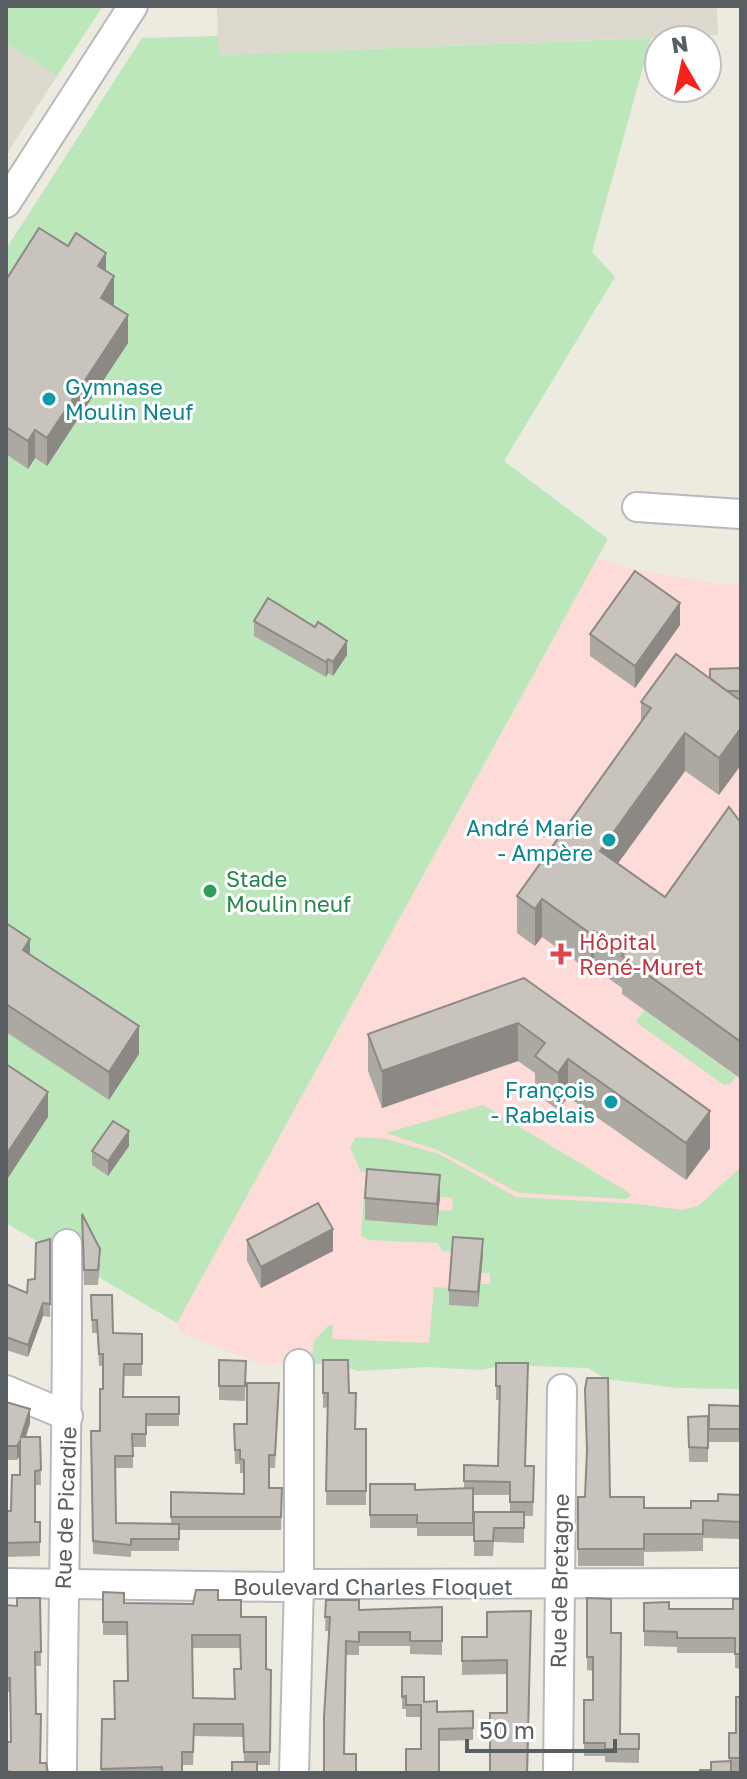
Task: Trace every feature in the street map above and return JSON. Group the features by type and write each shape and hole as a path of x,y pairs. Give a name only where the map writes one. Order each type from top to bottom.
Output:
{"street":[{"path":"6,203 133,6"},
{"path":"637,507 741,514"},
{"name":"Rue de Picardie","path":"62,1773 68,1416 67,1244"},
{"path":"294,1773 299,1584 299,1364"},
{"name":"Rue de Bretagne","path":"558,1773 562,1389"},
{"path":"6,1390 68,1416"},
{"name":"Boulevard Charles Floquet","path":"6,1583 559,1586 741,1583"}],"shaded area":[{"path":"217,6 717,6 718,24 643,24 643,38 218,55"},
{"path":"6,43 57,76 6,155"},
{"name":"Hôpital René-Muret","path":"598,558 637,570 720,584 741,584 741,1384 606,1379 588,1368 508,1365 479,1370 427,1367 358,1371 334,1364 257,1363 182,1333 177,1323"}],"green space":[{"path":"6,6 103,6 57,76 6,43"},
{"name":"Stade Moulin neuf","path":"218,36 219,55 643,38 643,67 592,252 615,277 504,461 608,539 177,1323 6,1223 6,249 142,38"},
{"path":"644,1010 736,1076 731,1084 724,1085 636,1022"},
{"path":"483,1105 631,1196 626,1199 519,1193 440,1151 386,1133"},
{"path":"356,1137 386,1139 439,1154 516,1197 639,1204 682,1210 698,1206 741,1167 741,1389 678,1388 606,1379 588,1368 508,1365 479,1370 427,1367 358,1371 334,1364 311,1364 314,1341 329,1325 333,1325 332,1339 429,1343 434,1287 450,1288 449,1305 478,1307 480,1284 490,1284 490,1273 481,1273 483,1254 442,1251 438,1243 369,1240 361,1236 364,1191 367,1191 365,1220 437,1226 439,1210 452,1211 453,1198 413,1194 411,1171 361,1172 350,1147"}],"building":[{"name":"Gymnase Moulin Neuf","path":"39,228 68,246 76,233 106,253 98,266 114,276 101,298 128,315 47,438 35,430 28,441 6,427 6,280"},
{"path":"635,571 680,603 635,666 590,634"},
{"path":"268,598 315,627 318,622 347,641 333,662 328,659 326,662 254,621"},
{"path":"676,654 741,701 741,728 719,758 685,733 600,851 665,897 729,807 741,823 741,1042 622,956 625,952 594,931 591,934 542,899 535,909 517,896 651,708 641,702"},
{"path":"741,668 741,691 727,691 710,678 710,669"},
{"path":"6,923 30,939 23,950 139,1026 109,1072 6,1004"},
{"path":"524,978 710,1111 686,1143 568,1059 558,1073 535,1056 545,1043 518,1023 382,1071 368,1034"},
{"path":"6,1064 48,1092 6,1155"},
{"path":"113,1121 129,1131 108,1161 92,1151"},
{"path":"367,1169 440,1175 437,1204 365,1198"},
{"path":"318,1203 333,1229 261,1267 247,1240"},
{"path":"82,1214 100,1249 98,1270 84,1270"},
{"path":"453,1237 483,1239 478,1292 449,1290"},
{"path":"50,1239 50,1304 43,1303 28,1345 6,1337 6,1284 27,1293 28,1280 35,1279 36,1243"},
{"path":"91,1295 112,1295 113,1333 142,1334 142,1364 124,1364 123,1397 179,1397 179,1414 146,1414 146,1434 132,1434 133,1456 115,1456 116,1523 179,1524 179,1539 131,1539 131,1545 93,1541 91,1431 100,1431 103,1354 99,1354 97,1320 92,1320"},
{"path":"219,1360 246,1361 245,1386 219,1386"},
{"path":"323,1360 348,1360 349,1393 356,1393 355,1429 366,1429 366,1491 326,1491 328,1393 323,1393"},
{"path":"496,1363 528,1363 525,1466 534,1466 533,1502 510,1502 510,1482 464,1481 464,1465 498,1466 500,1386 496,1386"},
{"path":"587,1378 608,1378 610,1497 644,1497 644,1508 691,1508 691,1501 718,1501 718,1494 741,1495 741,1522 703,1520 703,1534 644,1534 644,1549 578,1549 578,1497 585,1497"},
{"path":"247,1383 279,1383 275,1455 269,1455 269,1488 282,1488 281,1517 171,1517 171,1492 244,1494 244,1460 240,1459 240,1450 235,1450 234,1424 247,1424"},
{"path":"6,1402 30,1409 21,1437 40,1437 41,1470 35,1471 35,1522 40,1522 40,1542 6,1543 6,1511 11,1511 12,1475 20,1475 20,1441 17,1446 6,1446"},
{"path":"709,1405 741,1406 741,1429 709,1429"},
{"path":"708,1416 708,1448 689,1447 688,1417"},
{"path":"370,1484 415,1484 415,1490 473,1488 473,1523 417,1523 417,1515 370,1515"},
{"path":"474,1512 524,1512 524,1528 494,1528 493,1541 474,1541"},
{"path":"196,1590 218,1590 218,1600 241,1600 241,1617 266,1617 266,1669 271,1670 270,1752 244,1752 243,1724 194,1724 193,1752 182,1752 182,1773 162,1773 162,1767 101,1769 102,1719 115,1719 114,1681 128,1681 127,1622 103,1622 103,1592 124,1593 124,1603 193,1604","holes":["192,1635 240,1635 241,1669 234,1669 235,1699 193,1698"]},
{"path":"17,1598 40,1598 41,1652 35,1652 36,1714 41,1714 40,1763 46,1763 48,1773 7,1771 6,1742 11,1742 10,1678 6,1678 6,1605 17,1606"},
{"path":"587,1598 611,1599 611,1633 621,1633 620,1734 639,1734 639,1749 605,1749 605,1743 584,1743 584,1700 593,1700 593,1657 587,1657"},
{"path":"733,1599 741,1599 741,1654 735,1654 735,1638 677,1638 677,1632 644,1631 644,1603 669,1602 669,1609 733,1609"},
{"path":"326,1600 359,1600 359,1610 442,1607 442,1641 410,1641 410,1632 359,1632 359,1642 346,1641 344,1754 356,1754 356,1773 324,1773 330,1617 325,1617"},
{"path":"531,1611 527,1773 490,1773 490,1713 507,1713 507,1660 462,1661 462,1637 487,1637 487,1612"},
{"path":"402,1677 424,1677 424,1702 437,1701 437,1712 473,1711 473,1728 439,1729 439,1773 406,1773 406,1749 421,1749 421,1705 406,1705 406,1696 402,1697"},
{"path":"736,1697 741,1697 741,1758 729,1758 729,1733 736,1733"},
{"path":"731,1761 731,1773 700,1773 700,1770 711,1770 711,1762"},
{"path":"232,1762 257,1762 257,1773 232,1773"}],"place":[{"name":"Gymnase Moulin Neuf","path":"49,399"},
{"name":"André Marie - Ampère","path":"609,840"},
{"name":"Stade Moulin neuf","path":"210,891"},
{"name":"Hôpital René-Muret","path":"561,954"},
{"name":"François - Rabelais","path":"611,1102"}]}
